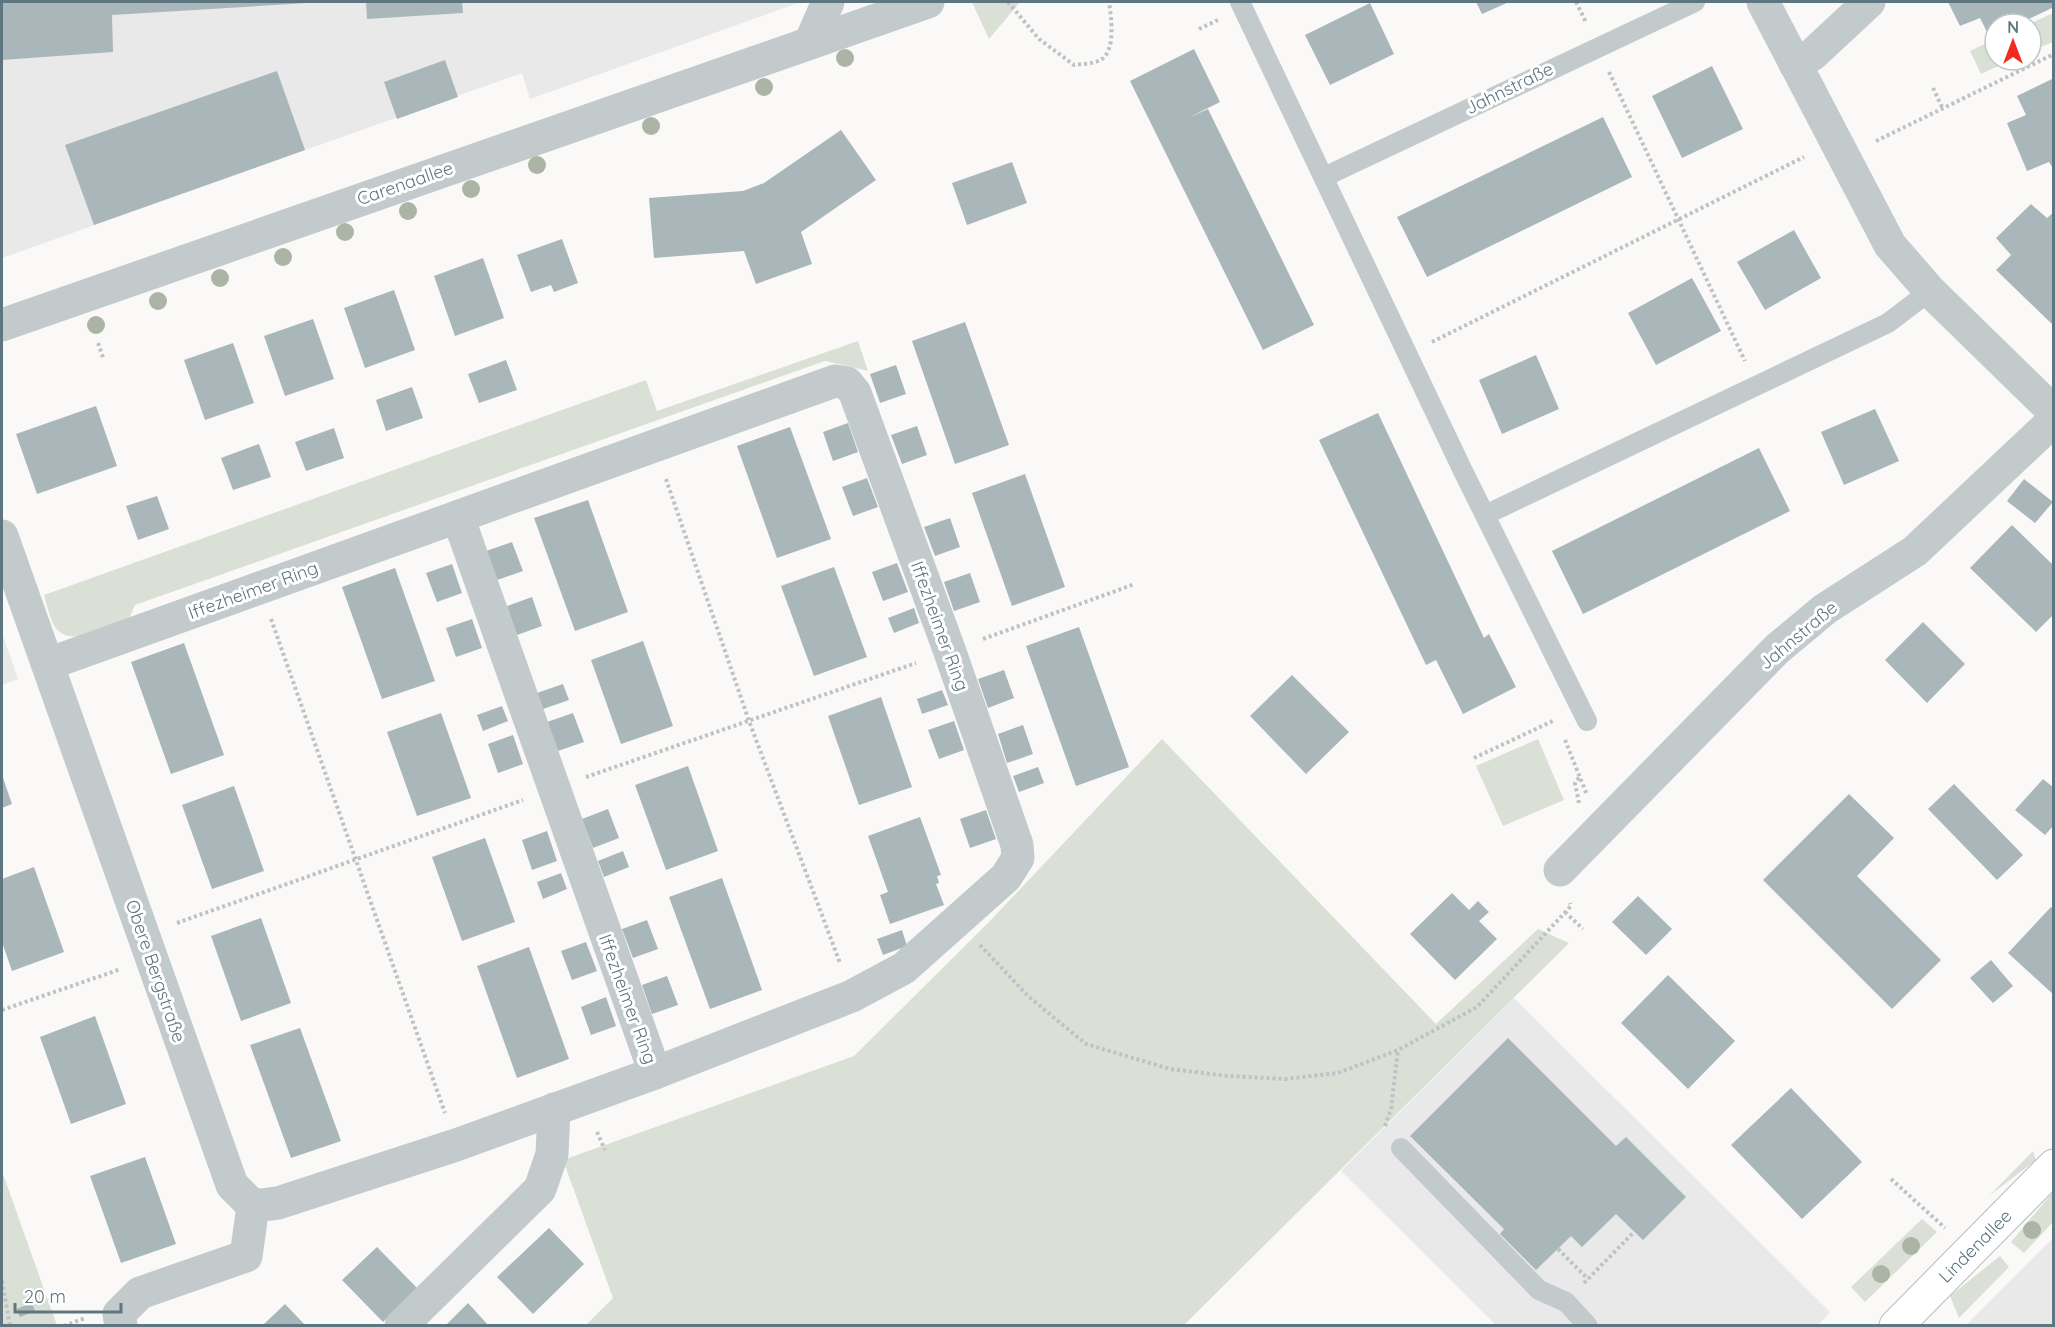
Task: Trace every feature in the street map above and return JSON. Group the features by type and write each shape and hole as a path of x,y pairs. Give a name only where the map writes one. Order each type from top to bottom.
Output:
{"street":[{"path":"810,43 828,2"},
{"name":"Carenaallee","path":"2,325 928,2"},
{"path":"1763,2 1890,245 1930,291 2054,412"},
{"path":"1795,64 1812,55 1869,2"},
{"name":"Iffezheimer Ring","path":"48,664 835,381 848,383 855,393 950,652 1017,845 1018,858 1006,877 904,968 852,996 655,1073 456,1145 278,1203 253,1206"},
{"name":"Jahnstraße","path":"1560,870 1777,649 1825,609 1915,551 2054,420"},
{"name":"Iffezheimer Ring","path":"458,517 655,1073"},
{"name":"Obere Bergstraße","path":"2,536 231,1185 253,1206"},
{"path":"401,1326 540,1189 552,1154 554,1109"},
{"name":"Lindenallee","path":"1904,1323 2054,1166"},
{"path":"121,1326 119,1314 140,1293 246,1256 253,1206"}],"lane":[{"path":"1240,2 1485,515 1587,721"},
{"name":"Jahnstraße","path":"1324,177 1597,46 1695,2"},
{"path":"1485,515 1888,323 1930,291"},
{"path":"1394,1140 1539,1290 1566,1302 1588,1326"}],"path":[{"path":"1008,2 1039,39 1074,65 1101,60 1108,52 1111,17 1109,2"},
{"path":"1576,2 1757,387"},
{"path":"1408,354 1679,220 1839,149 1943,109 2054,54"},
{"path":"1933,88 1943,109"},
{"path":"98,343 104,360"},
{"path":"654,447 710,602 749,721 852,996"},
{"path":"2,1010 128,967 125,945 143,935 554,788 950,652 1134,584"},
{"path":"260,588 354,861 456,1145"},
{"path":"1474,758 1556,719"},
{"path":"1580,776 1587,795"},
{"path":"979,945 1029,998 1086,1044 1170,1068 1228,1076 1286,1079 1338,1073 1398,1050 1477,1007 1571,906 1560,870"},
{"path":"1565,912 1583,929"},
{"path":"1394,1140 1384,1125 1391,1109 1398,1050"},
{"path":"1891,1179 1946,1228"},
{"path":"1566,1302 1634,1232"},
{"path":"1558,1249 1588,1279"},
{"path":"2,1281 10,1326"}],"shaded area":[{"path":"2,2 798,3 530,99 522,73 2,258"},
{"path":"972,2 1020,2 989,39"},
{"path":"2053,13 2053,42 2043,46 2043,18"},
{"path":"1983,45 1983,72 1985,72 1981,74 1970,51"},
{"path":"858,341 868,371 825,361 135,605 128,621 101,631 70,636 55,627 50,616 44,595 646,380 657,411"},
{"path":"2,633 18,679 2,685"},
{"path":"1162,739 1436,1024 1538,929 1569,943 1184,1325 586,1325 613,1298 563,1160 854,1056 989,922"},
{"path":"1538,739 1564,800 1503,826 1476,766"},
{"path":"1514,998 1830,1312 1817,1326 1496,1325 1341,1171"},
{"path":"2033,1151 2036,1160 1989,1196"},
{"path":"2,1171 51,1309 57,1325 2,1325"},
{"path":"2053,1192 2053,1222 2024,1253 2011,1242"},
{"path":"1922,1219 1937,1232 1865,1302 1851,1287"},
{"path":"2053,1238 2053,1325 1966,1325"},
{"path":"2000,1256 2009,1267 1959,1318 1950,1296"}],"building":[{"path":"2,2 307,3 112,15 113,52 2,60"},
{"path":"366,2 462,2 463,13 367,19"},
{"path":"1476,2 1509,2 1482,14"},
{"path":"1948,2 2054,2 2054,7 2043,12 1983,12 1983,24 1980,18 1960,26"},
{"path":"1370,3 1394,54 1330,85 1305,35"},
{"path":"1194,49 1220,102 1188,118 1208,109 1314,325 1263,350 1130,81"},
{"path":"445,60 458,97 397,119 384,82"},
{"path":"1712,66 1743,129 1682,158 1652,96"},
{"path":"277,71 305,150 94,225 65,145"},
{"path":"2054,78 2054,170 2049,162 2027,171 2007,123 2026,115 2017,96"},
{"path":"1603,117 1632,177 1427,277 1397,217"},
{"path":"841,130 876,180 801,232 812,264 756,284 744,251 654,258 649,198 743,191 764,183"},
{"path":"1012,162 1027,203 967,225 952,183"},
{"path":"2031,204 2047,218 2054,212 2054,326 1996,270 2011,255 1996,238"},
{"path":"1794,230 1821,278 1765,310 1737,262"},
{"path":"562,239 578,283 554,292 551,285 531,292 517,255"},
{"path":"483,258 504,318 455,336 434,276"},
{"path":"1692,278 1721,331 1656,365 1628,313"},
{"path":"394,290 415,350 365,368 344,308"},
{"path":"313,319 334,379 285,396 264,336"},
{"path":"965,322 1009,445 955,464 912,341"},
{"path":"233,343 254,403 205,420 184,360"},
{"path":"1536,355 1559,409 1502,434 1479,380"},
{"path":"506,360 517,390 479,403 468,374"},
{"path":"896,365 906,394 880,403 870,374"},
{"path":"412,387 423,418 386,431 376,400"},
{"path":"96,406 117,466 37,494 16,434"},
{"path":"1875,409 1899,461 1844,485 1821,432"},
{"path":"1378,413 1484,638 1489,634 1516,687 1463,714 1436,660 1426,665 1319,440"},
{"path":"848,423 858,452 833,461 823,432"},
{"path":"917,426 927,455 902,464 891,435"},
{"path":"790,427 831,539 777,558 737,446"},
{"path":"334,428 344,458 306,471 295,442"},
{"path":"259,444 271,477 233,490 221,458"},
{"path":"1759,448 1790,511 1583,614 1552,551"},
{"path":"1025,474 1065,587 1012,606 972,493"},
{"path":"867,478 878,507 853,516 842,487"},
{"path":"2024,479 2053,502 2035,523 2007,501"},
{"path":"157,496 169,529 138,540 126,506"},
{"path":"588,500 628,612 575,631 534,518"},
{"path":"950,518 960,547 935,556 924,527"},
{"path":"2012,525 2054,566 2054,614 2036,632 1970,568"},
{"path":"512,542 523,571 497,580 486,551"},
{"path":"897,563 908,592 883,601 872,572"},
{"path":"452,564 462,593 437,602 426,573"},
{"path":"834,567 867,657 814,676 781,586"},
{"path":"395,568 435,681 382,699 342,587"},
{"path":"970,573 980,602 954,611 944,582"},
{"path":"532,597 542,626 517,635 507,606"},
{"path":"914,608 919,623 894,633 888,618"},
{"path":"472,619 482,648 456,657 446,628"},
{"path":"1923,622 1965,664 1927,703 1885,660"},
{"path":"1079,627 1129,767 1076,786 1026,646"},
{"path":"643,641 673,726 621,744 591,660"},
{"path":"184,643 224,755 171,774 131,662"},
{"path":"1004,670 1014,698 988,708 978,679"},
{"path":"1292,675 1349,732 1306,774 1250,716"},
{"path":"563,684 569,700 543,709 537,693"},
{"path":"942,690 948,705 922,714 917,699"},
{"path":"881,697 912,787 859,805 828,716"},
{"path":"502,706 508,721 483,731 477,715"},
{"path":"441,713 471,798 417,816 387,732"},
{"path":"573,713 584,742 558,751 547,722"},
{"path":"954,721 964,750 939,759 928,730"},
{"path":"1023,725 1033,754 1007,763 998,734"},
{"path":"513,735 523,764 498,773 488,744"},
{"path":"688,766 718,851 666,870 635,785"},
{"path":"1038,767 1044,783 1019,792 1013,776"},
{"path":"2,775 12,804 2,808"},
{"path":"2043,779 2054,788 2054,825 2045,835 2015,810"},
{"path":"1954,784 2023,855 1997,880 1928,809"},
{"path":"234,786 264,871 212,889 182,805"},
{"path":"1849,794 1894,838 1857,876 1941,960 1892,1009 1763,880"},
{"path":"608,809 619,838 593,848 582,819"},
{"path":"986,810 996,839 970,848 960,819"},
{"path":"920,817 941,875 937,876 939,883 936,884 944,905 890,924 880,895 888,892 868,836"},
{"path":"547,831 557,861 532,870 522,840"},
{"path":"485,838 515,922 462,941 432,857"},
{"path":"623,851 629,867 604,877 598,861"},
{"path":"34,867 64,952 12,971 2,942 2,879"},
{"path":"561,873 567,889 543,899 537,882"},
{"path":"722,878 762,990 710,1009 669,897"},
{"path":"1452,893 1469,910 1478,901 1489,912 1479,921 1497,939 1455,980 1410,934"},
{"path":"1638,896 1672,929 1646,955 1612,922"},
{"path":"2051,907 2054,909 2054,995 2008,953"},
{"path":"261,918 291,1003 241,1021 211,936"},
{"path":"647,920 658,949 633,958 622,929"},
{"path":"902,930 907,946 883,955 877,939"},
{"path":"586,942 597,971 572,980 561,951"},
{"path":"529,947 569,1059 517,1078 477,966"},
{"path":"1991,960 2013,986 1993,1003 1970,978"},
{"path":"1668,975 1735,1041 1688,1089 1621,1023"},
{"path":"667,976 678,1005 652,1014 642,985"},
{"path":"606,997 616,1026 591,1035 581,1007"},
{"path":"95,1016 126,1104 71,1124 40,1037"},
{"path":"300,1028 341,1141 291,1158 250,1045"},
{"path":"1508,1038 1616,1146 1626,1137 1686,1197 1643,1240 1616,1214 1582,1247 1571,1236 1536,1270 1500,1234 1504,1229 1410,1136"},
{"path":"1791,1088 1862,1162 1802,1219 1731,1145"},
{"path":"145,1157 176,1244 121,1263 90,1176"},
{"path":"549,1228 584,1264 533,1314 497,1277"},
{"path":"377,1247 418,1289 383,1322 342,1280"},
{"path":"32,1303 35,1311 20,1317 16,1309"},
{"path":"468,1303 489,1326 445,1326"},
{"path":"285,1304 306,1326 262,1326"}]}
